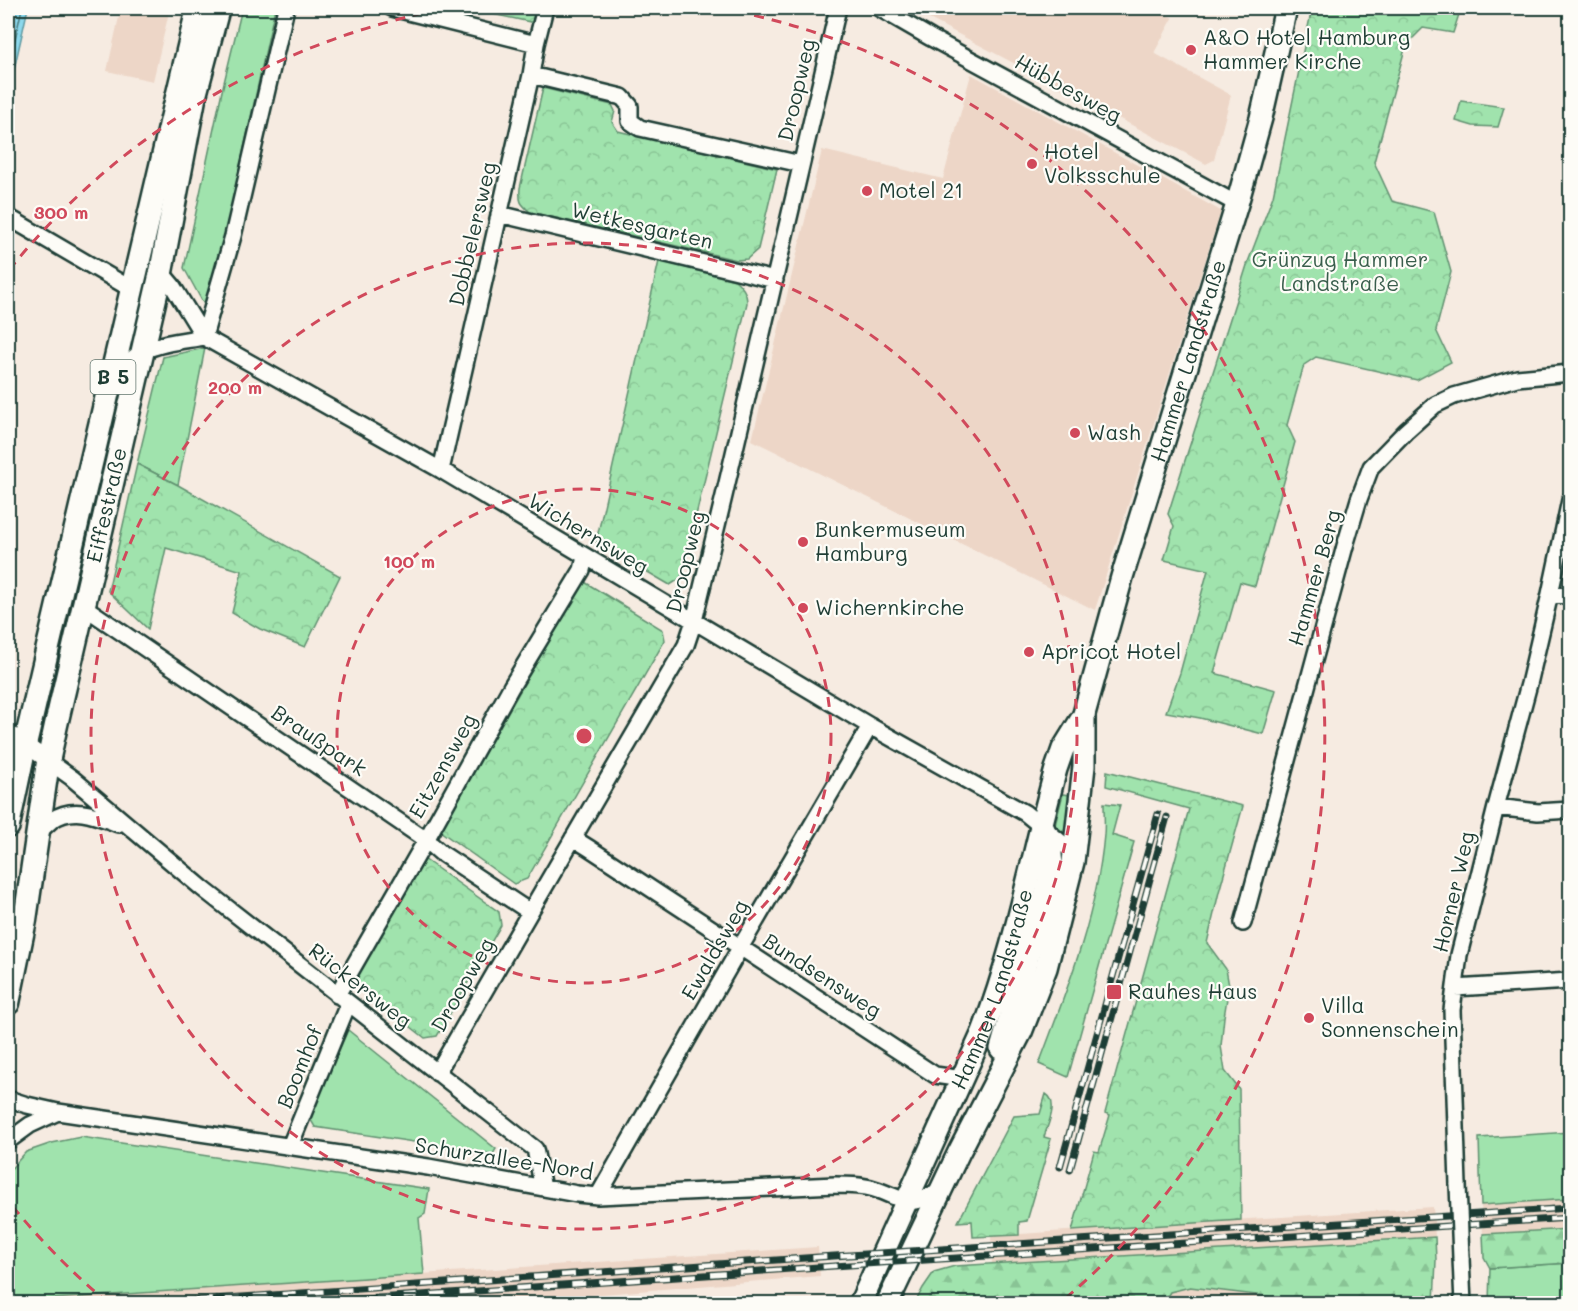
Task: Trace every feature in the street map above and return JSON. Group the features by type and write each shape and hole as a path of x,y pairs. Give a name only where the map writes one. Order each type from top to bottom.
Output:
{"main road":[{"name":"Eiffestraße","path":"8,826 16,739 111,382 198,8"},
{"name":"Eiffestraße","path":"8,1003 25,920 48,762 161,272 194,99 218,8"},
{"name":"Hammer Landstraße","path":"860,1304 993,1008 1056,768 1063,750 1084,714 1122,577 1237,204 1262,118 1286,8"},
{"name":"Hammer Landstraße","path":"887,1304 941,1189 1021,1032 1046,968 1073,862 1084,766 1084,714"},
{"path":"984,1104 1052,866 1050,843 1042,825"}],"street":[{"path":"111,382 123,367 142,351 159,344 204,337 233,237 286,8"},
{"path":"392,8 536,44"},
{"name":"Dobbelersweg","path":"441,470 545,8"},
{"name":"Droopweg","path":"437,1073 686,645 694,621 838,8"},
{"name":"Hübbesweg","path":"879,8 1237,204"},
{"path":"531,75 622,97 630,106 630,120 640,128 801,164"},
{"name":"Wetkesgarten","path":"499,214 775,280"},
{"path":"8,217 133,290"},
{"name":"Wichernsweg","path":"161,272 172,285 204,337 441,470 870,726 1025,813 1074,853"},
{"name":"Hammer Berg","path":"1243,923 1345,546 1371,467 1435,405 1454,396 1517,378 1570,373"},
{"name":"Horner Weg","path":"1463,1304 1452,1010 1459,955 1529,684 1570,500"},
{"name":"Eitzensweg","path":"343,999 426,840 507,693 582,570 585,557"},
{"path":"1550,594 1570,596"},
{"name":"Braußpark","path":"83,606 530,912"},
{"name":"Ewaldsweg","path":"598,1196 870,726"},
{"name":"Rückersweg","path":"16,739 72,778 202,888 535,1149 543,1188"},
{"path":"1496,807 1538,812 1570,810"},
{"name":"Rückersweg","path":"38,834 52,820 78,812 91,814 129,828"},
{"name":"Bundsensweg","path":"573,838 935,1075 962,1079"},
{"path":"1455,988 1570,981"},
{"name":"Boomhof","path":"290,1146 343,999"},
{"name":"Schurzallee-Nord","path":"8,1099 58,1112 428,1167 577,1194 598,1196 835,1185 873,1188 906,1202"},
{"path":"8,1141 30,1125 58,1112"},
{"path":"906,1202 927,1198 941,1189"}],"shaded area":[{"path":"121,8 170,8 153,81 107,71"},
{"path":"926,8 1154,8 1173,18 1154,53 1231,95 1214,160 1206,164 922,15"},
{"path":"971,74 1221,211 1095,610 752,440 822,150 943,179"},
{"path":"1570,1199 1570,1229 1483,1234 1481,1205"},
{"path":"1433,1207 1435,1237 992,1265 991,1236"},
{"path":"818,1247 820,1276 494,1303 8,1303 8,1302"},
{"path":"1190,1287 1323,1303 1163,1304 1170,1292"},
{"path":"703,1299 837,1300 836,1304 703,1304"}],"green space":[{"path":"242,8 275,8 208,312 184,268"},
{"path":"464,8 539,8 535,23"},
{"name":"Grünzug Hammer Landstraße","path":"1312,8 1461,8 1453,33 1423,28 1406,45 1374,162 1392,201 1434,212 1451,272 1436,330 1451,362 1417,380 1316,357 1304,365 1287,425 1295,442 1255,586 1240,582 1214,673 1276,690 1263,734 1166,712 1180,673 1208,570 1164,560 1174,526 1168,514 1248,262 1273,196"},
{"path":"543,88 612,105 615,111 612,122 618,131 777,169 758,249 747,259 737,260 530,212 521,202 520,188"},
{"path":"1461,101 1504,107 1498,127 1473,126 1456,121"},
{"path":"659,261 735,280 744,290 747,303 681,578 670,585 596,542"},
{"path":"205,348 178,485 137,464 163,357"},
{"path":"137,464 340,576 305,647 260,629 232,613 242,571 166,548 148,629 108,591"},
{"path":"583,581 663,630 665,640 527,879 514,884 440,831"},
{"path":"1107,771 1243,806 1207,943 1226,969 1229,986 1221,1046 1225,1071 1239,1089 1241,1220 1072,1231 1094,1151 1099,1152 1110,1115 1105,1113 1189,809 1106,786"},
{"path":"1063,794 1070,795 1066,837 1054,829"},
{"path":"1104,803 1120,805 1112,835 1134,842 1068,1077 1039,1064 1088,923 1100,865 1104,831"},
{"path":"424,859 499,912 501,925 437,1036 425,1038 354,982"},
{"path":"348,1030 496,1149 493,1154 315,1127 311,1120 312,1110"},
{"path":"1046,1094 1052,1102 1052,1108 1044,1137 1051,1139 1027,1221 1019,1222 1019,1235 973,1237 972,1221 958,1222 1014,1116 1040,1114"},
{"path":"1570,1132 1570,1199 1481,1205 1479,1138"},
{"path":"81,1137 429,1189 425,1214 419,1218 424,1274 8,1302 8,1172 26,1152 52,1143"},
{"path":"1570,1229 1570,1263 1490,1268 1484,1257 1483,1234"},
{"path":"1435,1237 1434,1303 1323,1303 1190,1287 1170,1292 1163,1303 915,1303 934,1272 955,1266"},
{"path":"1570,1263 1570,1303 1489,1303 1490,1268"},
{"path":"703,1299 703,1303 575,1303"}],"water":[{"path":"8,8 28,8 8,96"}],"railway":[{"path":"1060,1167 1158,814"},
{"path":"1070,1170 1167,817"},
{"path":"142,1304 1570,1208"},
{"path":"292,1304 1570,1218"}],"place":[{"name":"A&O Hotel Hamburg Hammer Kirche","path":"1191,50"},
{"name":"Hotel Volksschule","path":"1032,164"},
{"name":"Motel 21","path":"867,191"},
{"name":"Wash","path":"1075,433"},
{"name":"Bunkermuseum Hamburg","path":"803,542"},
{"name":"Wichernkirche","path":"803,608"},
{"name":"Apricot Hotel","path":"1029,652"},
{"name":"Rauhes Haus","path":"1114,992"},
{"name":"Villa Sonnenschein","path":"1309,1018"}]}
